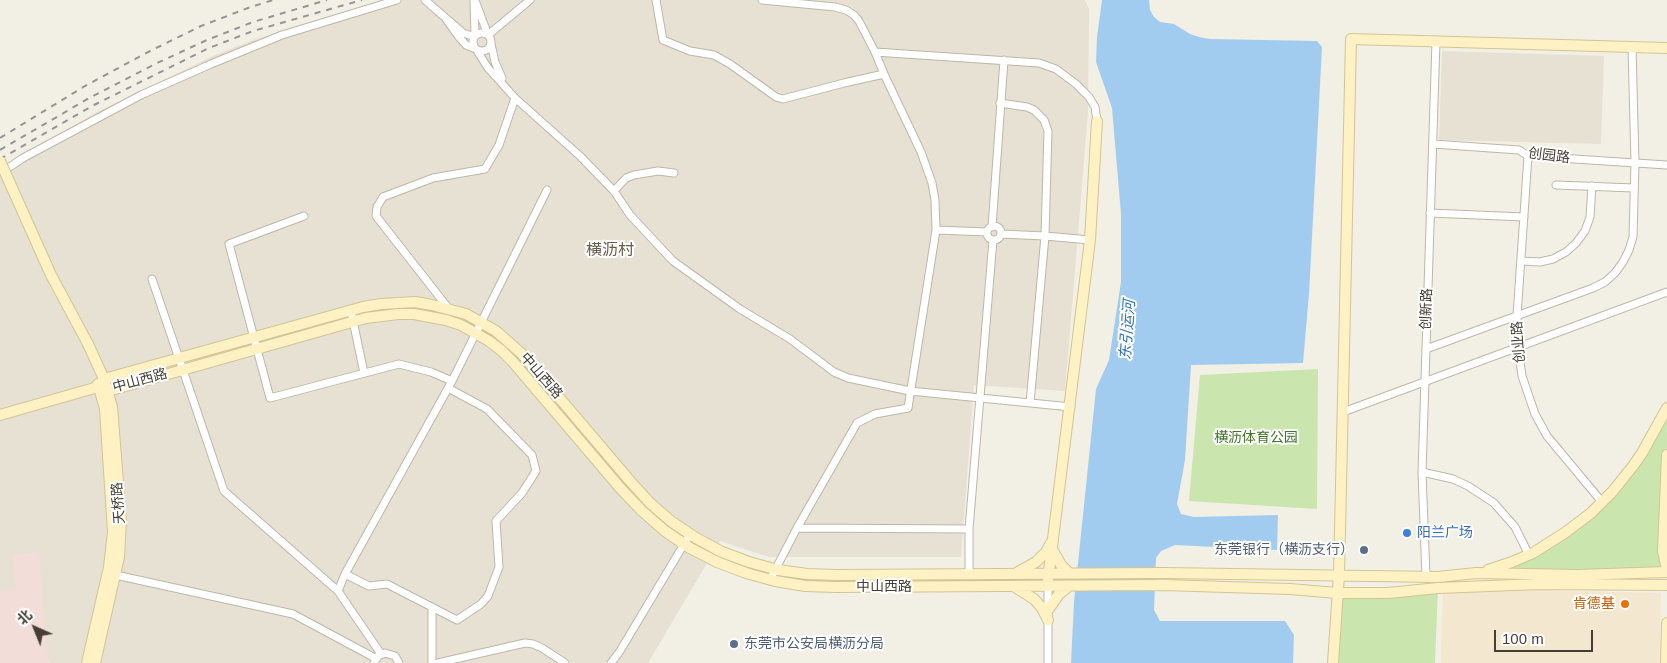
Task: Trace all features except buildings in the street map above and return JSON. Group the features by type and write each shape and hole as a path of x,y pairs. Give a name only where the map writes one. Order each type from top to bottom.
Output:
{"main road":[{"path":"1333,663 1336,593 1339,575 1351,39 1667,48"},
{"path":"1048,585 1090,240 1097,121"},
{"name":"天桥路","path":"0,161 51,275 88,344 103,386 113,521 111,574 95,663"},
{"name":"中山西路","path":"103,386 179,358 351,310 398,302 424,304 449,309 481,322 496,331 522,354 650,503 672,522 722,552 775,569 807,574 836,575 1163,573 1426,577 1476,573"},
{"name":"中山西路","path":"103,386 183,370 382,315 414,314 446,320 476,332 496,346 514,362 615,482 642,511 665,531 717,562 746,574 770,580 806,586 836,587 1164,585 1290,589 1336,593 1388,593 1438,588 1540,584 1667,586"},
{"path":"0,416 103,386"},
{"path":"1476,573 1500,567 1529,555 1572,527 1602,502 1623,479 1642,453 1667,408"},
{"path":"1476,573 1577,575 1667,571 1663,551 1667,455"},
{"path":"1012,574 1036,562 1052,544"},
{"path":"1052,544 1061,565 1070,574"},
{"name":"天桥路","path":"87,663 111,574"},
{"path":"1012,586 1034,599 1048,615 1059,594 1070,586"},
{"path":"1666,663 1667,623"}],"street":[{"path":"0,173 23,158 100,116 141,95 202,68 282,36 397,0"},
{"path":"424,0 466,35 475,36 483,33 488,35"},
{"path":"474,0 491,43 498,71 515,98 580,156 614,191 630,215 672,261 740,309 790,340 823,366 848,378 910,391 1071,407"},
{"path":"474,0 475,36 473,41 476,49 488,68 506,85"},
{"path":"488,35 530,0"},
{"path":"656,0 663,40 690,51 714,55 776,96 783,98 884,74"},
{"path":"762,0 846,10 859,21 926,166 935,200 936,230 908,408 875,414 857,423 796,528 770,580"},
{"path":"446,19 463,42 476,49 486,50 491,43"},
{"name":"创新路","path":"1426,577 1422,472 1436,41"},
{"path":"1426,349 1593,288 1615,273 1626,256 1633,237 1635,163 1632,47"},
{"path":"874,52 1039,63 1056,69 1076,84 1089,97 1095,107 1097,121"},
{"path":"993,240 988,237 1004,60"},
{"path":"449,309 376,216 377,207 383,197 433,178 485,169 498,145 515,98"},
{"path":"1000,103 1031,108 1046,123 1048,135 1044,236 1030,403"},
{"name":"创园路","path":"1433,144 1519,150 1528,156 1667,165"},
{"name":"创业路","path":"1528,156 1517,316 1518,347 1526,392 1540,426 1555,447 1602,502"},
{"path":"614,191 626,178 634,175 658,170 674,172"},
{"path":"1556,185 1634,188"},
{"path":"1521,261 1534,262 1553,259 1566,252 1576,243 1585,231 1590,217 1592,186"},
{"path":"338,590 450,384 547,190"},
{"path":"1430,213 1524,217"},
{"path":"304,216 229,244 270,398 398,364 431,372 487,410 532,455 536,471 522,493 496,521 499,567 488,596 481,604 457,620 387,584 369,586 345,574"},
{"path":"936,230 999,229 998,239 993,240"},
{"path":"1000,234 1090,240"},
{"path":"969,574 969,529 993,240"},
{"path":"152,279 224,491 338,590 377,658"},
{"path":"1342,412 1667,292"},
{"path":"351,310 364,373"},
{"path":"1422,472 1453,479 1488,498 1505,514 1515,527 1529,555"},
{"path":"796,528 969,529"},
{"path":"611,663 690,534"},
{"path":"111,574 293,614 377,658 392,654 399,663"},
{"path":"1048,585 1048,663"},
{"path":"432,607 432,663"},
{"path":"438,663 525,644 533,644 565,663"}],"shaded area":[{"path":"393,0 1085,0 1089,9 1088,112 1065,391 974,385 961,557 769,557 720,541 648,663 50,663 16,590 0,591 0,169 97,112 213,56 255,39"},
{"path":"1442,51 1604,56 1601,144 1439,140"},
{"path":"39,552 48,661 50,663 0,663 0,591 16,589 13,555"},
{"path":"1443,588 1661,593 1659,663 1441,663"}],"green space":[{"name":"横沥体育公园","path":"1318,369 1317,509 1189,501 1200,375"},
{"path":"1667,408 1666,572 1476,573 1529,555 1613,491"},
{"path":"1438,588 1435,663 1333,663 1337,593"}],"water":[{"name":"东引运河","path":"1102,0 1149,0 1150,10 1160,22 1174,24 1199,37 1210,39 1317,41 1322,47 1309,294 1303,363 1191,365 1185,460 1177,504 1181,514 1194,517 1278,515 1277,550 1175,545 1161,551 1156,558 1154,610 1160,621 1285,621 1294,635 1293,663 1071,663 1074,602 1096,389 1109,360 1121,282 1121,214 1112,108 1096,62"}],"railway":[{"path":"0,138 85,86 150,51 201,26 273,0"},
{"path":"0,150 91,97 207,40 253,22 327,0"},
{"path":"0,159 94,105 209,48 253,31 362,0"}],"place":[{"name":"阳兰广场","path":"1407,533"},
{"name":"东莞银行（横沥支行）","path":"1364,550"},
{"name":"肯德基","path":"1625,604"},
{"name":"东莞市公安局横沥分局","path":"734,644"}],"district":[{"name":"横沥村","path":"610,251"}]}
